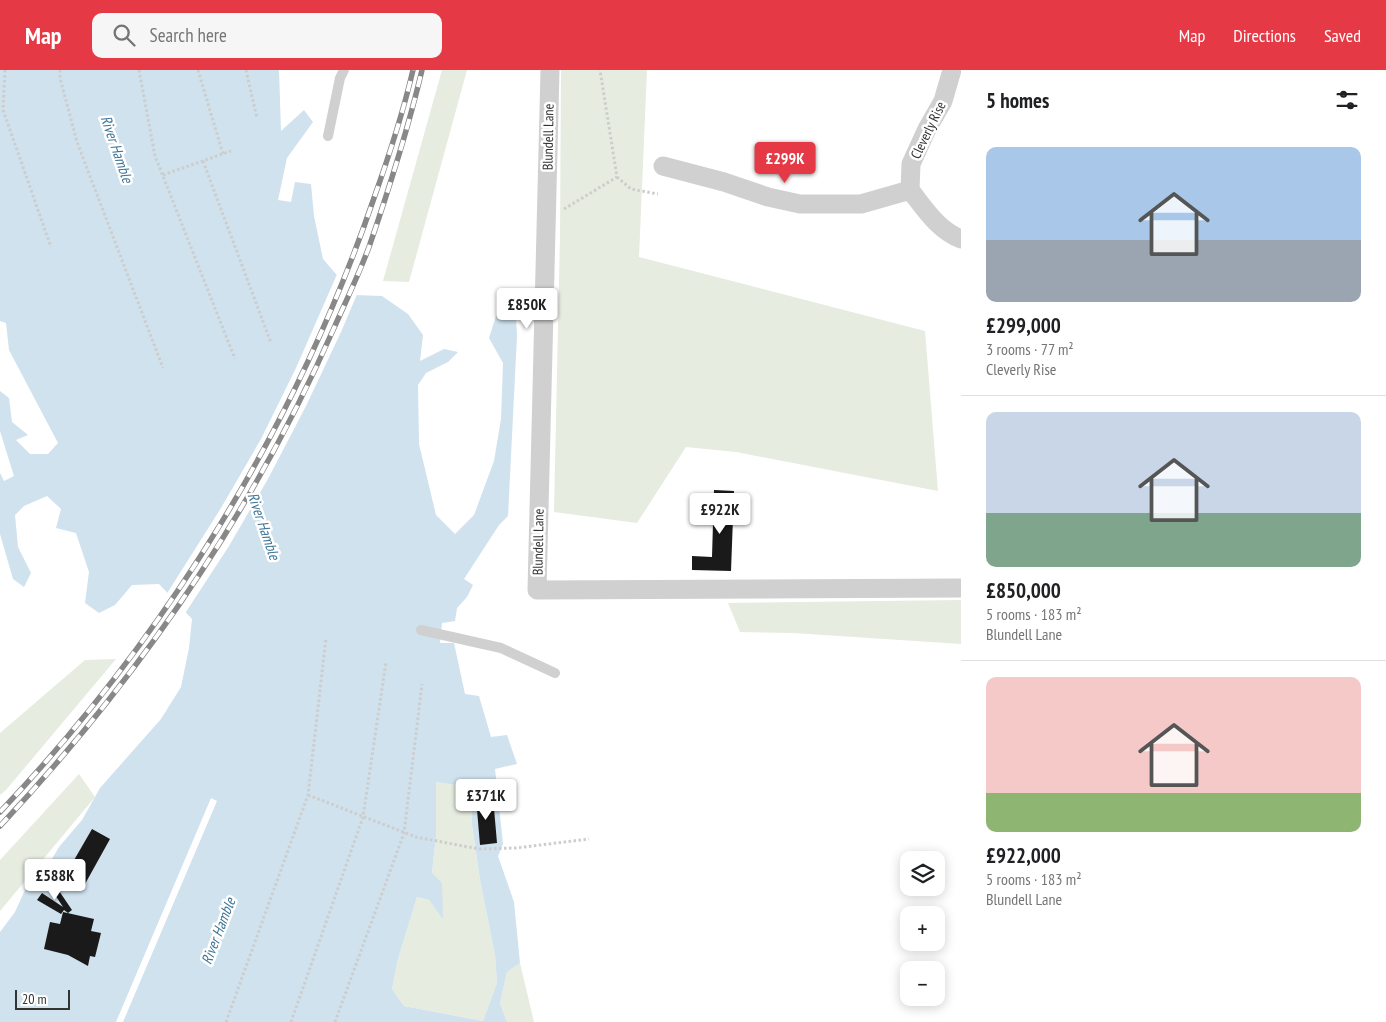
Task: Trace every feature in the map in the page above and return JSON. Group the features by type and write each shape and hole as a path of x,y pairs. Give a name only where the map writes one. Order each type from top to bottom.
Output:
{"street":[{"name":"Blundell Lane","path":"550,70 537,590 961,588"},
{"name":"Cleverly Rise","path":"910,190 911,164 927,129 943,101 952,70"},
{"path":"663,166 724,182 768,197 800,204 861,204 910,190 938,225 961,240"}],"lane":[{"path":"328,136 340,78 344,70"},
{"path":"421,630 501,648 555,672"}],"path":[{"path":"5,70 3,110 51,247"},
{"path":"60,70 60,78 77,142 163,368"},
{"path":"139,70 156,156 234,359"},
{"path":"198,70 223,154"},
{"path":"246,70 257,118"},
{"path":"600,70 617,177 630,189 658,194"},
{"path":"163,175 231,151"},
{"path":"202,161 271,343"},
{"path":"546,219 617,177"},
{"path":"226,1022 308,795 326,638"},
{"path":"291,1022 362,816 386,662"},
{"path":"335,1022 404,833 422,684"},
{"path":"308,795 416,837 479,849 516,848 589,839"}],"shaded area":[{"path":"442,70 467,70 409,282 383,281"},
{"path":"561,70 647,70 639,257 925,331 938,491 736,452 686,447 637,523 554,512 560,237"},
{"path":"961,600 961,644 793,633 740,632 728,603"},
{"path":"116,659 0,795 0,733 85,660"},
{"path":"79,774 95,797 0,911 0,860"},
{"path":"436,782 461,786 472,805 472,826 480,880 495,955 497,983 483,1021 404,1006 392,989 398,959 417,897 429,900 443,918 432,873 436,836"},
{"path":"520,963 534,1022 507,1022 500,1003 507,972"}],"water":[{"name":"River Hamble","path":"0,70 279,70 281,131 304,110 313,122 287,158 278,200 291,202 295,182 311,184 314,216 323,259 354,295 382,296 408,314 423,335 420,361 444,349 458,352 448,362 426,373 418,385 419,444 436,515 455,534 474,515 494,461 501,419 503,363 489,338 496,316 515,296 517,336 508,516 499,525 464,579 473,585 467,597 457,608 455,621 442,623 440,643 454,643 465,694 479,696 491,737 507,735 517,764 495,769 503,844 498,856 514,902 520,963 507,972 500,1003 507,1022 0,1022 0,932 15,912 25,890 46,869 59,847 82,820 100,788 161,719 181,687 189,648 192,619 159,584 132,585 115,605 99,613 85,603 89,572 76,533 56,528 61,509 47,496 24,506 15,515 18,547 31,573 24,587 13,579 0,534 0,473 4,481 14,476 0,431 0,391 9,398 12,422 28,435 16,440 30,454 48,454 58,443 9,350 6,323 0,321","holes":["436,782 461,786 472,805 472,825 480,880 495,955 497,983 483,1021 404,1006 392,989 398,959 417,897 429,900 443,919 442,883 432,873 436,836"]}],"pier":[{"path":"338,272 358,292 341,332 306,406 269,477 229,546 184,615 166,595 221,508 261,439 296,368"},
{"path":"211,798 217,801 123,1022 116,1022"}],"building":[{"path":"714,490 734,491 731,571 692,570 692,556 712,557"},
{"path":"493,797 497,843 480,845 476,798"},
{"path":"92,829 110,839 85,884 66,874"},
{"path":"53,882 72,910 68,913 64,910 61,914 37,900 42,893 63,907 50,887"},
{"path":"63,912 94,919 91,931 101,933 95,957 90,956 88,966 68,955 44,949 50,922 60,924"}],"railway":[{"path":"0,812 61,745 118,674 171,601 220,525 265,446 306,366 342,283 385,166 413,70"},
{"path":"0,826 51,770 145,652 229,528 267,463 302,396 365,257 398,159 422,70"}]}
